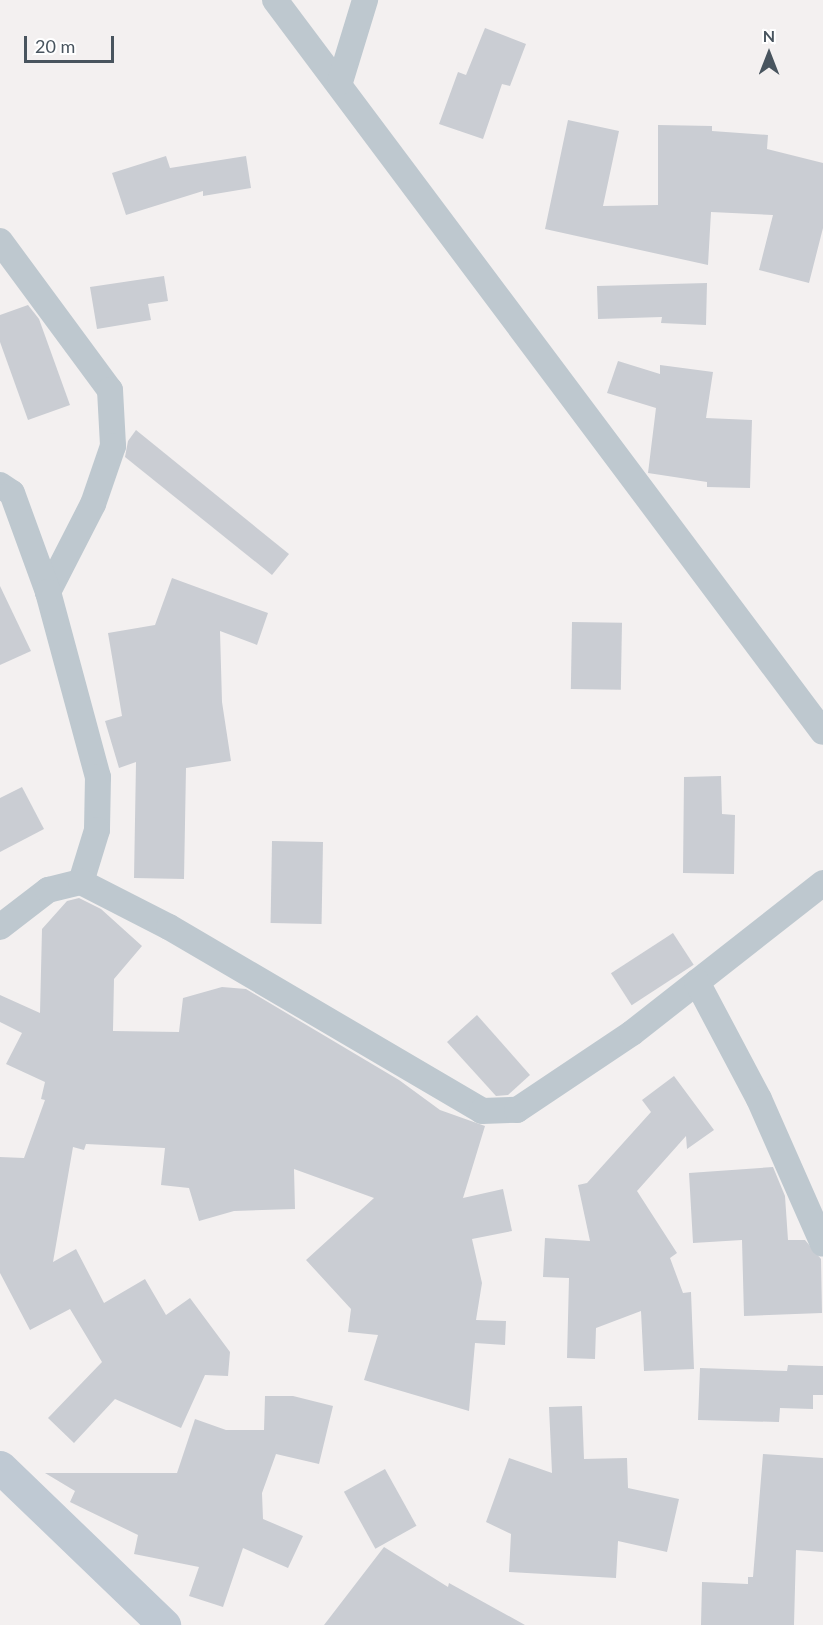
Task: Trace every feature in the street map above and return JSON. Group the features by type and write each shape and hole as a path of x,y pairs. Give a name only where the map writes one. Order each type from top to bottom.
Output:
{"street":[{"path":"275,0 339,81 823,732"},
{"path":"339,81 365,0"},
{"path":"0,241 110,390 113,446 93,504 48,592"},
{"path":"0,485 12,493 48,592 98,777 97,830 81,882"},
{"path":"0,927 48,891 81,882 169,927 482,1111 517,1110 632,1033 823,883"},
{"path":"697,982 759,1099 823,1244"},
{"path":"0,1467 164,1625"}],"building":[{"path":"485,28 526,44 510,86 502,84 483,139 439,124 458,72 466,75"},
{"path":"568,120 619,131 603,206 658,205 658,125 712,126 712,131 768,135 767,149 823,163 823,228 809,283 759,270 773,215 711,212 708,265 545,229"},
{"path":"166,156 170,168 246,156 251,188 203,196 203,191 126,215 112,173"},
{"path":"164,276 168,301 148,304 151,320 97,329 90,287"},
{"path":"707,283 706,325 661,323 662,317 598,319 597,286"},
{"path":"28,305 39,319 70,405 28,420 0,342 0,315"},
{"path":"618,361 660,374 660,365 713,372 706,418 752,420 750,488 707,487 707,482 648,473 656,408 607,393"},
{"path":"136,430 289,554 272,575 125,457 128,441"},
{"path":"172,578 268,613 257,645 220,631 222,702 231,761 186,768 184,879 134,878 136,762 119,768 105,721 122,716 108,633 155,625"},
{"path":"0,586 31,651 0,665"},
{"path":"572,622 622,623 621,690 571,689"},
{"path":"721,776 722,814 735,815 734,874 683,873 684,777"},
{"path":"22,787 44,829 0,852 0,798"},
{"path":"272,841 323,842 322,924 271,923"},
{"path":"79,898 101,909 142,946 114,979 113,1031 179,1032 183,998 222,987 246,989 399,1080 440,1110 485,1126 463,1198 503,1189 512,1231 472,1239 482,1283 476,1320 506,1321 505,1345 475,1343 469,1411 364,1380 378,1335 348,1332 351,1309 306,1260 374,1198 294,1169 295,1209 234,1211 199,1221 189,1188 161,1185 165,1148 86,1144 84,1150 73,1147 53,1262 76,1249 104,1303 145,1279 166,1315 190,1298 230,1352 228,1376 205,1375 181,1428 115,1399 74,1443 48,1418 102,1362 70,1309 30,1330 0,1273 0,1157 24,1158 45,1100 41,1099 45,1082 6,1064 22,1033 0,1022 0,995 40,1013 42,929 67,901"},
{"path":"673,933 694,965 632,1005 611,973"},
{"path":"477,1015 530,1075 508,1095 496,1096 447,1042"},
{"path":"674,1076 714,1130 687,1149 686,1136 637,1191 677,1253 670,1258 683,1293 691,1292 694,1369 644,1371 641,1311 596,1328 595,1359 567,1358 569,1278 543,1277 545,1238 590,1241 578,1185 587,1183 651,1112 642,1100"},
{"path":"773,1167 785,1196 788,1240 805,1240 821,1259 822,1313 744,1316 742,1240 693,1243 689,1173"},
{"path":"788,1365 823,1366 823,1395 813,1395 813,1409 780,1408 779,1422 698,1420 700,1368 787,1371"},
{"path":"265,1396 293,1396 333,1406 319,1464 276,1454 262,1493 263,1519 303,1536 288,1568 243,1548 223,1607 189,1596 199,1567 134,1554 138,1535 70,1502 75,1491 45,1473 177,1473 195,1419 226,1430 264,1430"},
{"path":"582,1406 584,1459 627,1458 628,1488 679,1499 667,1552 618,1541 616,1578 509,1572 511,1534 486,1522 509,1458 552,1473 549,1407"},
{"path":"763,1454 823,1458 823,1552 796,1550 794,1625 701,1625 702,1582 748,1584 748,1577 753,1577"},
{"path":"385,1469 417,1526 375,1549 344,1492"},
{"path":"384,1547 448,1587 449,1583 525,1625 324,1625"}]}
